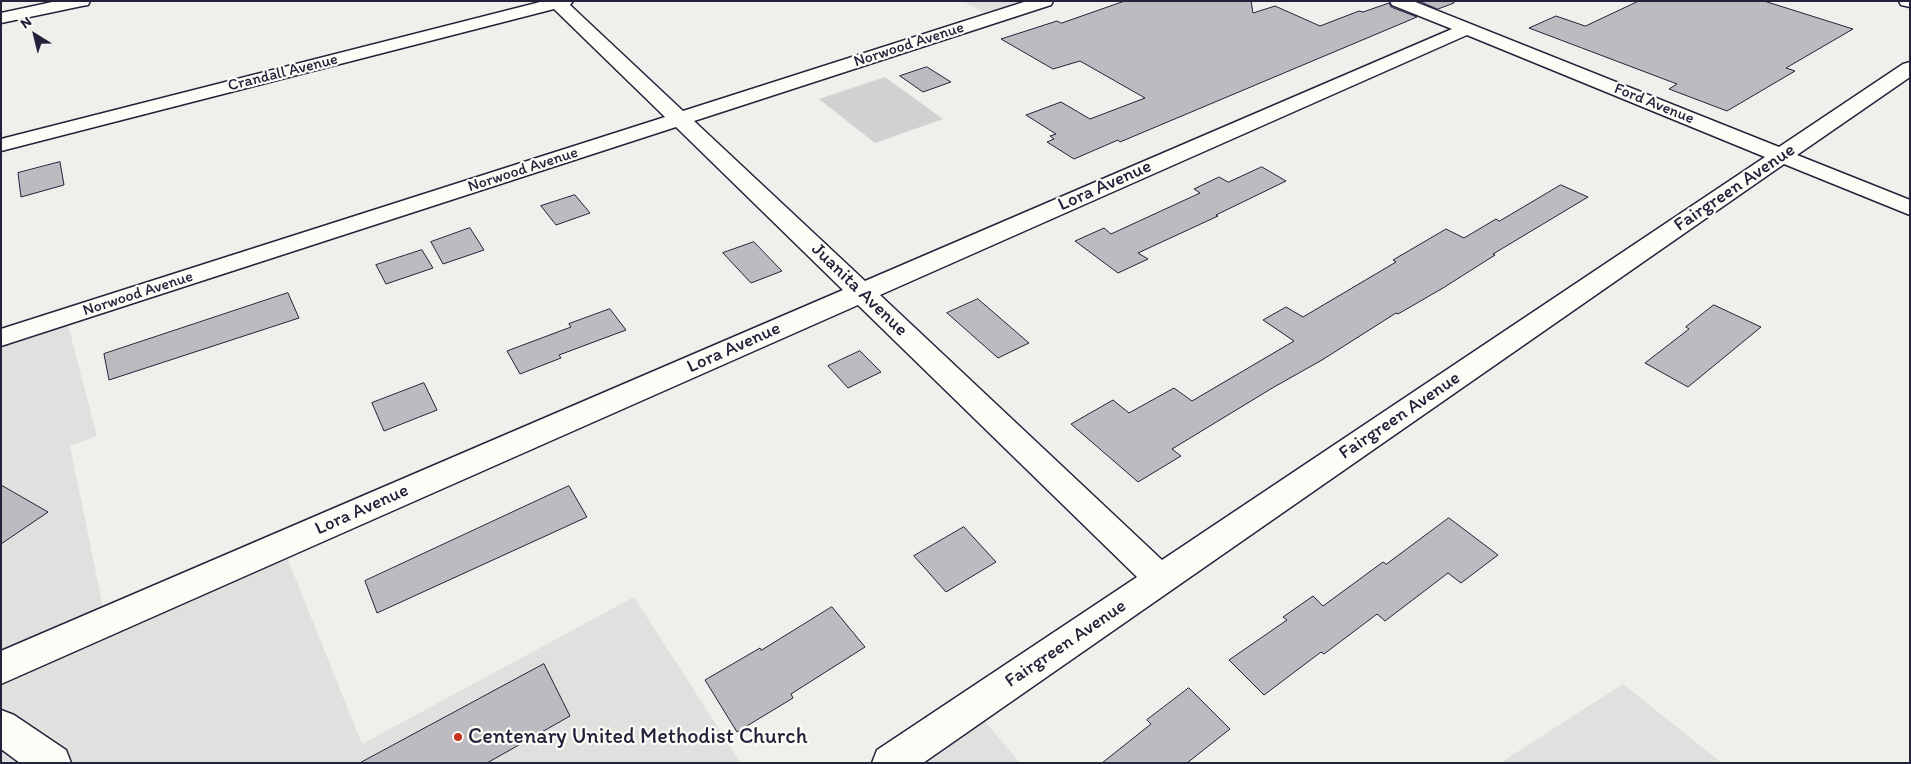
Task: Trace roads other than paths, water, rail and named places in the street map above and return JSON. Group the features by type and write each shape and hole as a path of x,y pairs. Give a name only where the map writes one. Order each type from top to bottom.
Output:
{"street":[{"path":"1,18 82,1"},
{"name":"Norwood Avenue","path":"1,338 1046,1"},
{"name":"Ford Avenue","path":"1398,1 1910,208"},
{"name":"Juanita Avenue","path":"560,2 1161,579"},
{"name":"Crandall Avenue","path":"1,145 560,2"},
{"name":"Lora Avenue","path":"1,668 1466,29"},
{"name":"Fairgreen Avenue","path":"891,763 1910,68"},
{"path":"1,727 52,763"}],"place":[{"name":"Centenary United Methodist Church","path":"458,737"}]}
